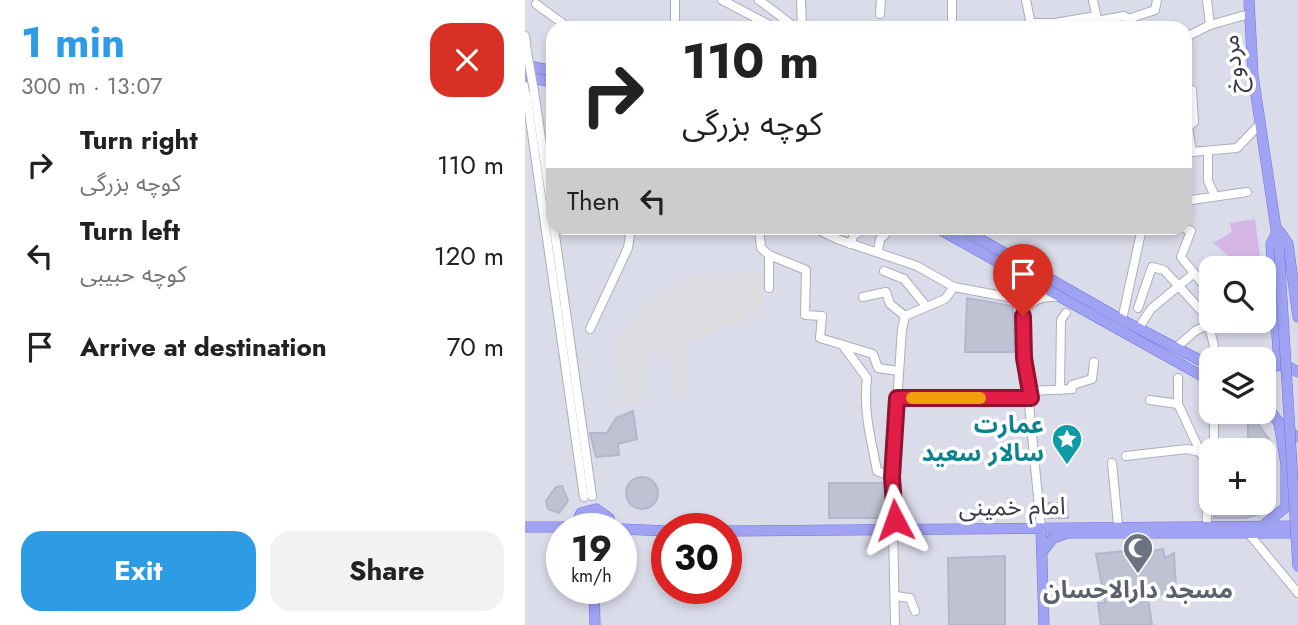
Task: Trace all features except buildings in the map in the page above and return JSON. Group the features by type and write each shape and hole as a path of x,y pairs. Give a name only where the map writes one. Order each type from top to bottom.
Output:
{"main road":[{"name":"مردوخ","path":"1249,0 1253,75 1278,229 1298,566"},
{"path":"525,65 546,70"},
{"path":"525,77 546,81"},
{"path":"1272,256 1271,244 1278,229"},
{"path":"1278,229 1288,244 1298,317"},
{"path":"949,235 1199,375"},
{"path":"973,235 1138,329 1199,360"},
{"path":"1276,367 1298,372"},
{"path":"1277,421 1298,437"},
{"path":"1263,526 1286,507 1286,464 1277,421"},
{"path":"581,513 596,509 602,513"},
{"name":"امام خمینی","path":"742,531 1041,529 1118,525 1298,526"},
{"path":"525,527 546,527"},
{"path":"1041,529 1044,625"},
{"path":"525,533 546,533"},
{"name":"امام خمینی","path":"1042,552 1053,538 1068,533 1298,533"},
{"path":"594,604 595,625"}],"street":[{"path":"675,0 675,21"},
{"path":"722,0 762,21"},
{"path":"759,0 787,21"},
{"path":"801,0 802,21"},
{"path":"880,14 881,0"},
{"path":"951,21 952,0"},
{"path":"1026,0 1030,21"},
{"path":"1093,0 1097,21"},
{"path":"1102,21 1124,16 1128,19 1149,13 1155,10 1157,0"},
{"path":"1207,0 1210,25"},
{"path":"536,4 559,21"},
{"path":"1192,34 1210,25 1249,14"},
{"path":"525,36 528,88 546,210"},
{"path":"528,88 546,182"},
{"path":"1192,90 1192,124"},
{"path":"1192,152 1237,148 1261,123"},
{"path":"1208,151 1208,181 1215,196"},
{"path":"1192,200 1247,192"},
{"path":"550,235 588,496 555,235"},
{"path":"590,329 628,248 630,235"},
{"path":"760,235 761,248 769,255 806,270 805,315 822,316 820,338 873,354 878,368 898,371"},
{"path":"830,235 917,266 954,287 1019,300 1023,316 1024,358 1031,395 1041,529"},
{"path":"850,244 854,235"},
{"path":"878,251 884,235"},
{"path":"1122,320 1141,235"},
{"path":"1189,235 1181,257 1199,281"},
{"path":"769,255 769,288"},
{"path":"1138,308 1152,267 1164,270 1199,306"},
{"path":"998,296 1009,284 1010,270"},
{"path":"884,271 904,279 926,306"},
{"path":"1138,329 1147,315 1193,274"},
{"path":"998,296 1028,280"},
{"path":"905,316 945,299 954,287"},
{"path":"863,297 886,292 890,304 905,316"},
{"path":"1023,316 1027,307 1043,297 1060,297"},
{"path":"1126,303 1147,315"},
{"path":"1060,390 1061,320 1066,313"},
{"path":"895,625 892,477 898,371 905,316"},
{"path":"1176,348 1199,329"},
{"path":"1214,333 1215,346"},
{"path":"843,347 867,378 864,405 866,425 877,471 892,477"},
{"path":"897,398 1031,395 1072,389 1072,385 1083,379 1092,379 1094,362"},
{"path":"1178,378 1178,404 1199,444"},
{"path":"1150,400 1178,404"},
{"path":"1126,456 1187,449 1199,452"},
{"path":"1112,463 1118,525"},
{"path":"1207,515 1207,526"},
{"path":"1249,534 1298,593"},
{"path":"896,596 910,598 915,611"}],"shaded area":[{"path":"525,0 1298,0 1298,625 525,625"},
{"path":"1255,219 1260,256 1229,256 1213,243 1232,232 1230,223"},
{"path":"764,273 761,313 688,343 686,397 675,400 669,352 645,354 643,403 620,405 614,345 638,310 689,276"}],"slow traffic":[{"path":"912,398 980,398"}],"place":[{"name":"عمارت سالار سعید","path":"1067,466"},
{"name":"مسجد دارالاحسان","path":"1138,575"}],"route":[{"path":"895,520 892,477 897,398 1031,398 1024,358 1023,316"}]}
